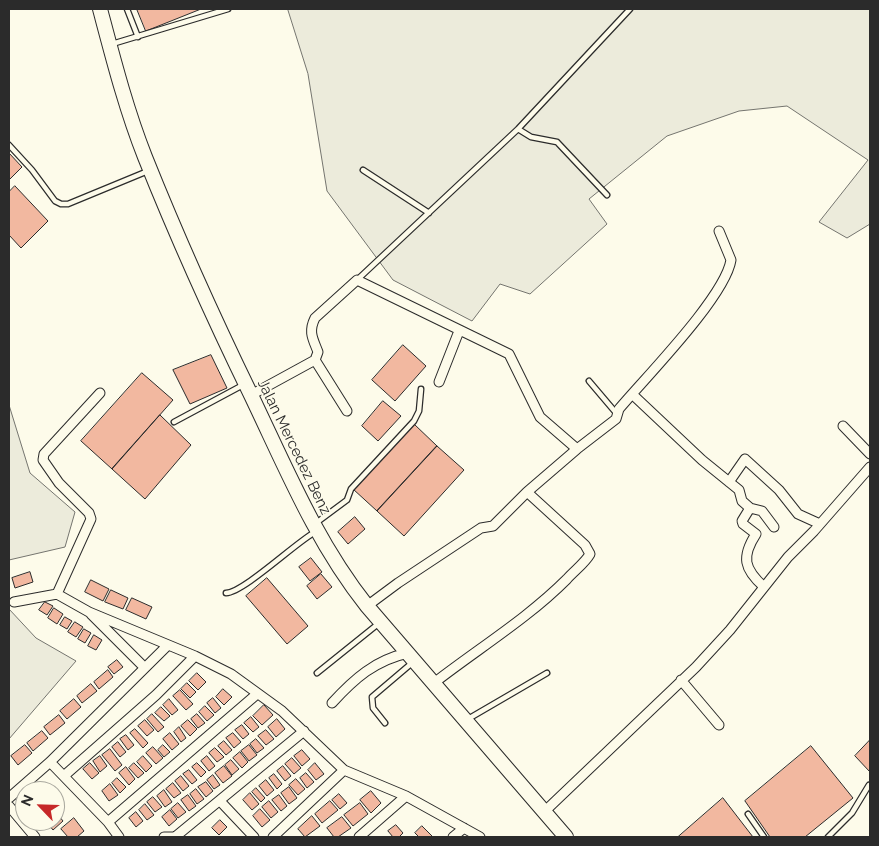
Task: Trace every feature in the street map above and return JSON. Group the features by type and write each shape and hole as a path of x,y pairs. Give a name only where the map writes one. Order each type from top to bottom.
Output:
{"main road":[{"name":"Jalan Mercedez Benz","path":"100,9 150,170 248,390 314,528 347,580 380,622 467,720 566,837"}],"street":[{"path":"367,606 481,528 493,526 527,492 577,449 597,435 618,415 618,411 632,394 686,333 723,278 731,260 719,231"},
{"path":"248,390 315,360 318,352 310,334 312,325 316,318 357,280 509,354 540,417 577,449"},
{"path":"439,382 459,331"},
{"path":"315,360 347,411"},
{"path":"57,594 91,519 88,513 47,468 43,460 44,454 100,393"},
{"path":"632,394 702,460 739,490 742,501 750,508 762,510 774,527"},
{"path":"843,426 870,454"},
{"path":"729,482 745,459 779,490 798,514 820,524"},
{"path":"544,812 713,649 788,557 870,467"},
{"path":"434,683 517,624 588,558 589,549 527,492"},
{"path":"750,508 742,521 743,524 756,534 747,548 747,564 749,571 764,587"},
{"path":"14,602 57,594 89,612 195,656 231,674 282,711 344,770 406,796 480,837"},
{"path":"89,612 144,667"},
{"path":"9,798 50,762 168,645"},
{"path":"65,775 156,695 195,656"},
{"path":"332,703 359,676 373,666 388,658 412,657"},
{"path":"681,680 719,725"},
{"path":"108,822 257,694"},
{"path":"164,837 174,837 304,731"},
{"path":"50,762 65,775 108,822 119,837"},
{"path":"273,837 344,770"},
{"path":"359,837 406,796"},
{"path":"220,801 254,837"},
{"path":"10,808 35,837"},
{"path":"453,837 464,828"}],"lane":[{"path":"127,9 138,37"},
{"path":"110,45 228,9"},
{"path":"357,280 518,129 630,9"},
{"path":"518,129 531,137 557,142 607,195"},
{"path":"9,145 32,170 55,201 61,204 68,204 150,170"},
{"path":"363,170 428,213"},
{"path":"589,381 618,415"},
{"path":"226,593 238,589 347,500 351,489 414,421 419,411 421,389"},
{"path":"174,422 248,390"},
{"path":"317,673 380,622"},
{"path":"385,723 373,708 372,697 412,657"},
{"path":"467,720 547,673"},
{"path":"828,837 852,813 870,784"},
{"path":"748,814 764,837"}],"shaded area":[{"path":"288,9 870,9 870,224 847,238 819,222 868,160 787,106 739,111 667,136 589,199 607,224 530,294 500,284 472,321 393,280 327,191 308,74"},
{"path":"9,405 30,473 75,512 65,547 9,560"},
{"path":"9,609 36,638 76,661 9,739"}],"building":[{"path":"137,9 201,9 146,31"},
{"path":"9,153 22,167 9,180"},
{"path":"15,186 48,221 21,248 9,235 9,192"},
{"path":"403,345 426,366 395,401 372,380"},
{"path":"211,355 227,388 190,404 173,370"},
{"path":"142,373 173,400 112,469 81,441"},
{"path":"383,401 401,416 378,441 362,426"},
{"path":"160,415 191,445 145,499 112,469"},
{"path":"414,424 437,446 377,511 353,489"},
{"path":"437,446 464,470 404,536 377,511"},
{"path":"355,517 365,529 348,544 338,532"},
{"path":"311,558 322,572 310,581 299,567"},
{"path":"30,572 33,582 15,588 12,578"},
{"path":"321,574 332,587 317,599 307,586"},
{"path":"267,578 308,626 287,644 246,596"},
{"path":"91,580 109,589 103,601 85,592"},
{"path":"111,590 128,598 123,609 105,602"},
{"path":"132,598 152,607 146,619 126,610"},
{"path":"45,602 53,606 47,615 39,610"},
{"path":"54,608 63,614 57,624 48,618"},
{"path":"65,617 72,621 67,629 60,625"},
{"path":"75,622 83,627 76,637 68,632"},
{"path":"84,629 91,633 85,643 78,639"},
{"path":"94,635 102,640 96,650 88,646"},
{"path":"117,660 123,667 114,674 108,667"},
{"path":"108,670 113,677 99,689 94,682"},
{"path":"197,673 206,682 198,690 189,681"},
{"path":"187,683 196,692 190,698 181,689"},
{"path":"91,684 97,691 82,703 77,696"},
{"path":"223,689 232,697 224,705 216,697"},
{"path":"180,690 193,704 186,710 173,696"},
{"path":"213,698 221,708 215,713 207,703"},
{"path":"74,699 81,707 67,719 60,711"},
{"path":"169,699 178,710 172,715 163,705"},
{"path":"264,705 273,715 262,725 253,716"},
{"path":"205,706 214,715 207,721 199,712"},
{"path":"161,707 170,716 164,721 155,713"},
{"path":"152,714 164,727 158,732 147,719"},
{"path":"197,714 205,723 198,728 191,719"},
{"path":"59,715 65,723 50,735 44,727"},
{"path":"251,717 259,727 253,732 244,723"},
{"path":"277,719 285,729 276,737 268,727"},
{"path":"145,720 154,730 147,736 138,726"},
{"path":"188,720 197,729 190,736 181,726"},
{"path":"242,725 249,734 243,739 235,730"},
{"path":"179,727 186,738 181,742 174,732"},
{"path":"135,729 148,743 143,748 130,733"},
{"path":"266,730 274,739 266,745 258,736"},
{"path":"42,731 48,738 33,751 27,743"},
{"path":"170,733 179,744 172,750 163,739"},
{"path":"233,733 241,742 234,748 226,738"},
{"path":"126,735 134,745 128,750 120,739"},
{"path":"256,739 264,748 257,753 250,744"},
{"path":"870,740 870,772 855,756"},
{"path":"224,741 232,750 226,755 218,746"},
{"path":"118,742 126,752 120,757 112,747"},
{"path":"25,745 32,753 18,765 11,756"},
{"path":"163,745 170,752 164,757 158,750"},
{"path":"249,745 257,755 249,761 241,751"},
{"path":"811,746 853,798 805,837 770,837 745,801"},
{"path":"153,747 163,758 156,764 146,753"},
{"path":"215,748 224,757 217,762 209,753"},
{"path":"110,749 122,765 115,771 102,755"},
{"path":"302,750 310,759 302,766 294,756"},
{"path":"240,752 248,762 242,768 233,758"},
{"path":"100,756 107,766 100,772 93,761"},
{"path":"143,756 152,766 146,772 137,762"},
{"path":"207,756 215,766 209,771 201,761"},
{"path":"292,758 301,768 294,774 285,764"},
{"path":"231,760 239,769 232,775 225,765"},
{"path":"90,763 99,773 92,779 83,769"},
{"path":"134,763 144,773 138,778 129,768"},
{"path":"197,763 206,772 201,777 192,767"},
{"path":"315,763 324,774 316,780 308,770"},
{"path":"224,766 232,776 223,783 215,773"},
{"path":"283,766 291,776 285,781 277,771"},
{"path":"126,767 135,779 129,785 119,773"},
{"path":"189,770 197,780 192,784 183,774"},
{"path":"306,773 314,782 307,788 300,778"},
{"path":"274,774 282,784 277,789 269,778"},
{"path":"213,775 220,785 214,789 207,780"},
{"path":"181,776 189,786 183,791 175,781"},
{"path":"117,778 126,787 120,793 112,783"},
{"path":"296,779 305,789 298,795 289,785"},
{"path":"266,780 274,790 267,796 259,786"},
{"path":"206,782 213,791 206,797 198,787"},
{"path":"173,783 181,793 174,798 166,789"},
{"path":"110,784 118,795 109,801 102,791"},
{"path":"289,787 297,798 289,804 281,793"},
{"path":"256,788 265,798 261,802 252,792"},
{"path":"196,789 204,799 197,804 190,794"},
{"path":"164,790 172,802 165,807 157,796"},
{"path":"371,791 381,803 371,813 360,800"},
{"path":"250,793 259,804 252,810 243,800"},
{"path":"339,794 347,803 340,809 332,800"},
{"path":"188,795 196,806 189,811 181,800"},
{"path":"279,795 287,806 281,811 272,800"},
{"path":"153,797 162,807 155,812 147,802"},
{"path":"723,798 753,837 678,837"},
{"path":"269,801 278,812 271,818 262,807"},
{"path":"330,801 338,810 322,823 315,814"},
{"path":"178,803 186,812 178,818 171,809"},
{"path":"360,803 368,814 353,826 344,815"},
{"path":"145,804 154,815 147,820 139,810"},
{"path":"260,809 270,820 262,827 253,816"},
{"path":"170,810 177,819 169,826 162,817"},
{"path":"136,812 143,821 136,827 129,818"},
{"path":"312,816 320,826 305,837 298,829"},
{"path":"342,817 351,828 338,837 334,837 327,828"},
{"path":"74,818 84,831 77,837 68,837 63,831 65,831 65,826"},
{"path":"220,820 227,827 219,835 212,828"},
{"path":"396,825 403,833 399,837 393,837 388,831"},
{"path":"422,826 431,837 419,837 415,833"}]}
